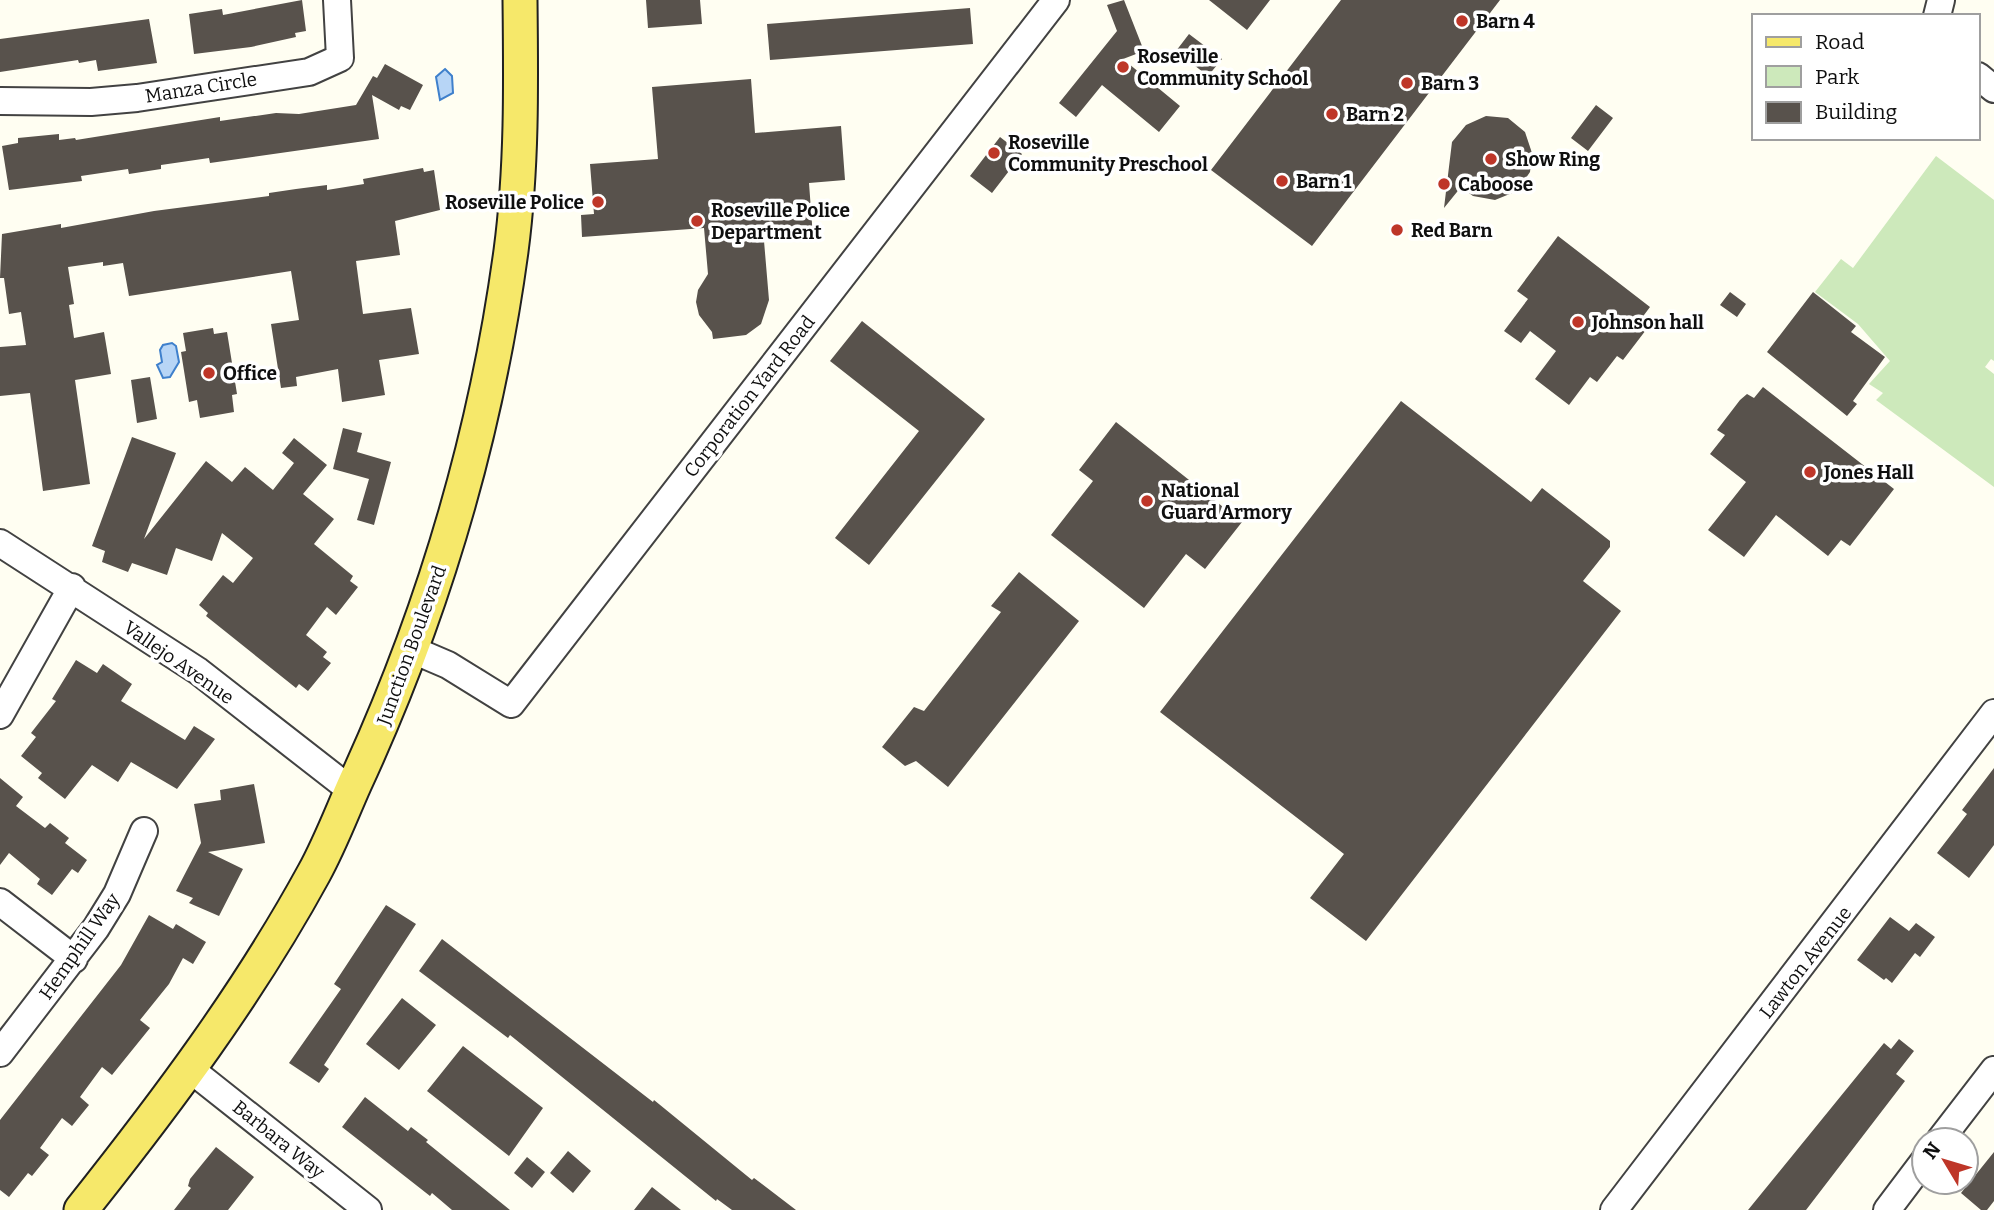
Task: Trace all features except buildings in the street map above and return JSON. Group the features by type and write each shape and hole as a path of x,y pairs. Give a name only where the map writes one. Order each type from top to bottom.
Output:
{"main road":[{"name":"Junction Boulevard","path":"81,1210 190,1069 225,1019 315,872 413,650 459,504 489,382 505,289 521,134 520,0"}],"street":[{"name":"Manza Circle","path":"0,102 24,99 91,102 137,98 309,72 340,58 337,0"},
{"name":"Corporation Yard Road","path":"413,650 447,665 511,704 1056,0"},
{"path":"1980,78 1994,89"},
{"name":"Vallejo Avenue","path":"0,543 72,587 198,671 352,791"},
{"path":"0,715 72,587"},
{"name":"Lawton Avenue","path":"1614,1210 1994,713"},
{"name":"Hemphill Way","path":"0,1053 74,959 117,894 144,831"},
{"path":"0,901 74,959"},
{"name":"Barbara Way","path":"190,1069 368,1210"},
{"path":"1952,1126 1990,1084"},
{"path":"1887,1210 1910,1180"}],"green space":[{"path":"1936,156 1994,200 1994,361 1991,359 1985,367 1994,374 1994,487 1876,400 1883,393 1869,384 1890,361 1858,324 1815,292 1841,259 1853,268"}],"water":[{"path":"445,69 452,76 453,93 440,100 436,77"},
{"path":"172,343 176,346 179,362 170,377 163,378 157,365 162,362 160,350 163,345"}],"place":[{"name":"Barn 4","path":"1462,21"},
{"name":"Roseville Community School","path":"1123,67"},
{"name":"Barn 3","path":"1407,83"},
{"name":"Barn 2","path":"1332,114"},
{"name":"Roseville Community Preschool","path":"994,153"},
{"name":"Show Ring","path":"1491,159"},
{"name":"Barn 1","path":"1282,181"},
{"name":"Caboose","path":"1444,184"},
{"name":"Roseville Police","path":"598,202"},
{"name":"Roseville Police Department","path":"697,221"},
{"name":"Red Barn","path":"1397,230"},
{"name":"Johnson hall","path":"1578,322"},
{"name":"Office","path":"209,373"},
{"name":"Jones Hall","path":"1810,472"},
{"name":"National Guard Armory","path":"1147,501"}]}
